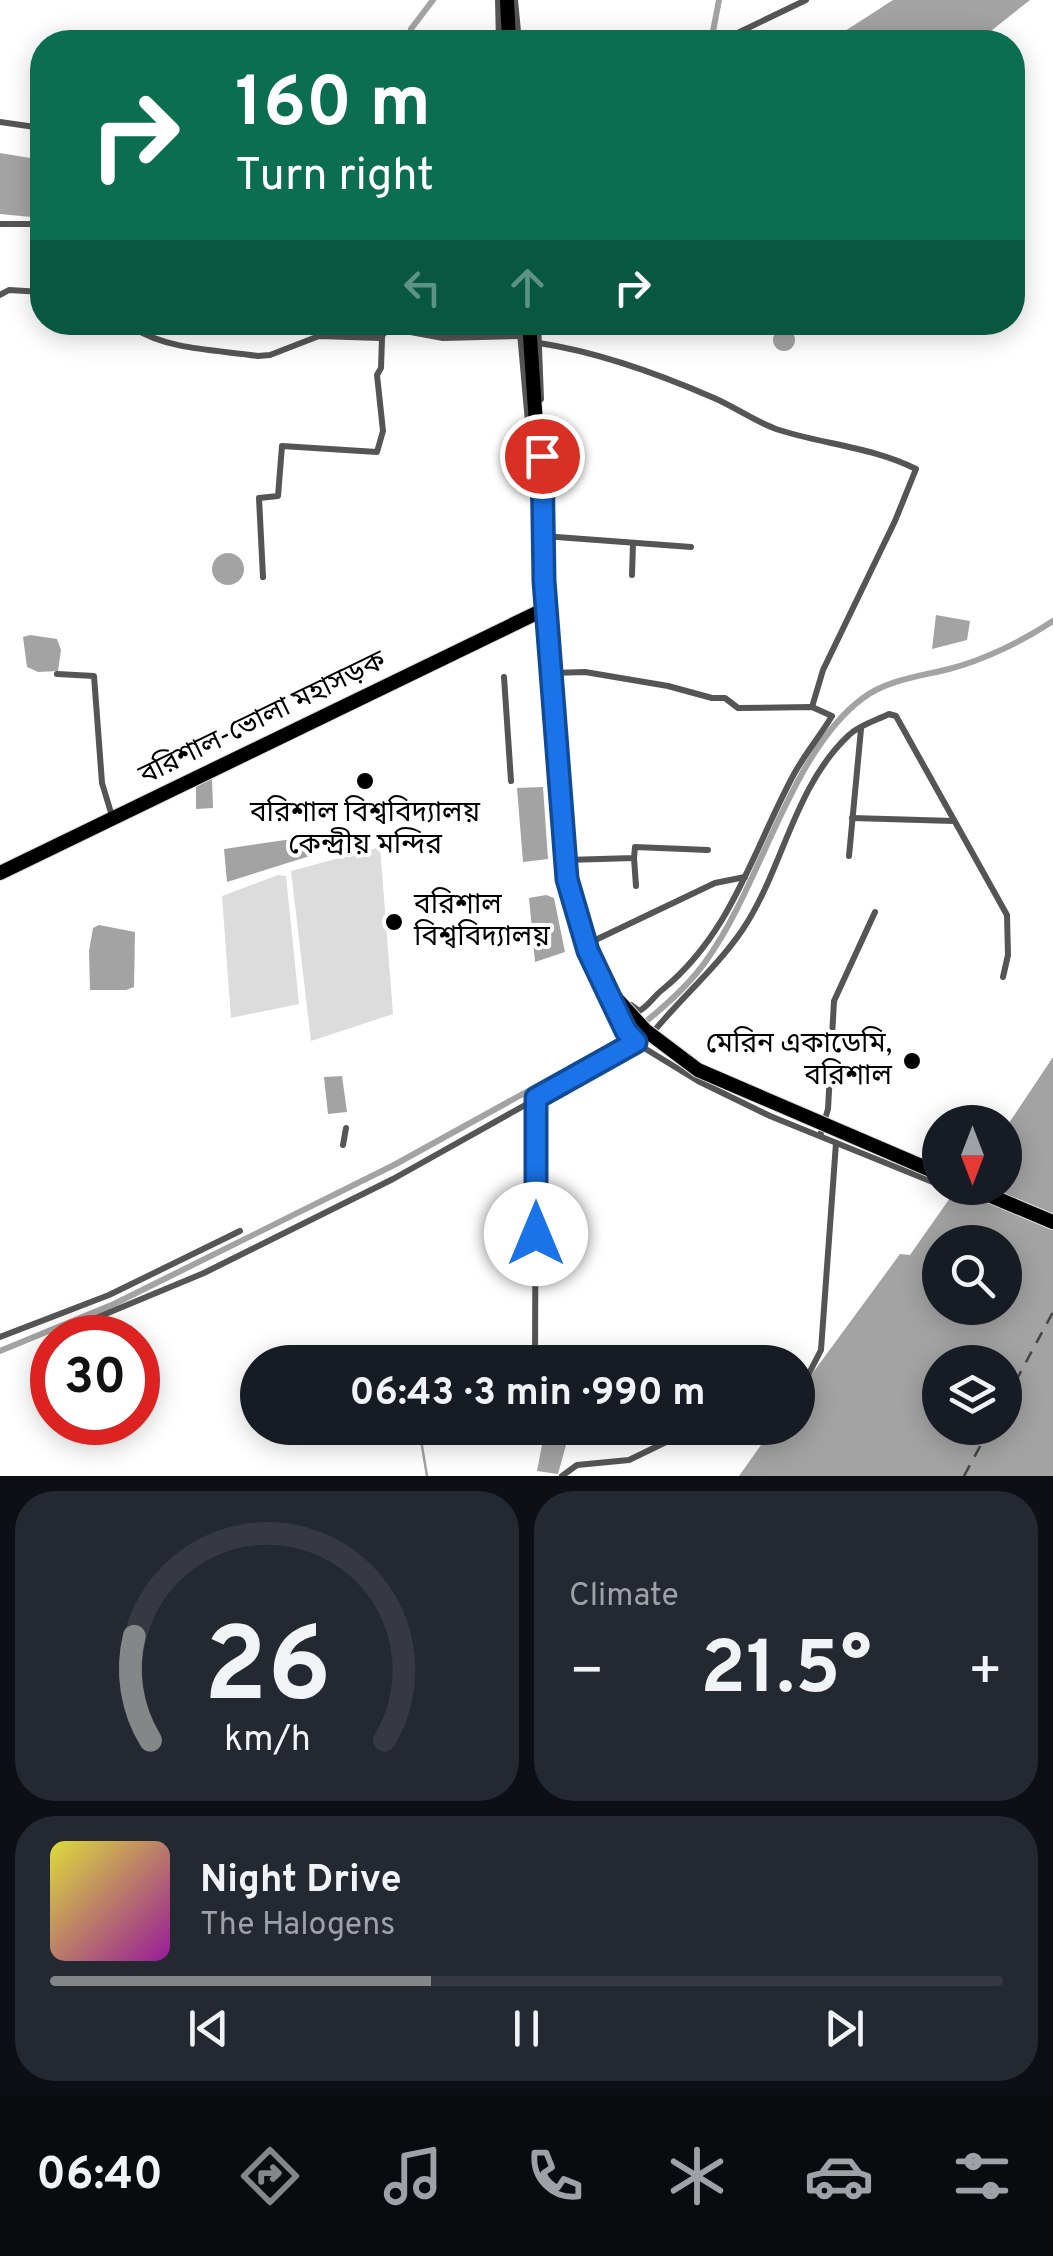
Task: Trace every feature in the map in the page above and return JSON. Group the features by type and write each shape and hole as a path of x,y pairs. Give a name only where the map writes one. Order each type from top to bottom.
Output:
{"highway":[{"path":"507,0 508,30"},
{"path":"530,335 565,860 570,898 586,944 615,996 645,1030 698,1070 922,1166"},
{"path":"516,624 535,601 544,581"},
{"name":"বরিশাল-ভোলা মহাসড়ক","path":"0,873 547,608"},
{"path":"516,624 532,624 549,642"},
{"path":"1012,1205 1053,1222"}],"street":[{"path":"498,0 499,30"},
{"path":"514,0 517,30"},
{"path":"742,30 806,0"},
{"path":"0,122 30,126"},
{"path":"0,224 30,224"},
{"path":"0,295 9,290 30,291"},
{"path":"149,335 176,344 258,356 320,336 382,337 381,368 376,376 383,431 376,452 282,446 278,496 260,498 262,578"},
{"path":"427,335 519,336 533,488 542,531"},
{"path":"539,335 542,531"},
{"path":"539,343 568,348 660,377 716,398 773,428 916,469 823,670 812,707"},
{"path":"542,531 691,547"},
{"path":"632,543 632,576"},
{"path":"551,673 585,672 668,686 725,698 738,708 812,707 832,716 793,776 728,913 688,968 642,1010 635,1010 601,975"},
{"path":"57,674 94,676 102,783 113,820"},
{"path":"504,677 511,781"},
{"path":"103,1315 204,1273 393,1179 637,1042 718,963 744,927 767,886 815,779 849,735 889,714 896,716 1007,914 1004,977"},
{"path":"850,856 861,728"},
{"path":"852,818 954,821"},
{"path":"636,886 635,847 708,850"},
{"path":"565,860 634,858"},
{"path":"586,944 715,883 746,877"},
{"path":"820,1136 828,1110 834,1001 875,912"},
{"path":"601,975 626,1031 637,1042 730,1098 922,1177"},
{"path":"535,1345 536,1098"},
{"path":"343,1145 346,1128"},
{"path":"815,1362 821,1350 836,1143"},
{"path":"0,1336 109,1295 240,1231"},
{"path":"562,1476 578,1465 629,1460 660,1445"}],"shaded area":[{"path":"893,0 1030,0 992,30 847,30"},
{"path":"0,153 30,158 30,217 0,214"},
{"path":"774,335 794,336 792,348 776,348"},
{"path":"228,553 239,558 244,569 239,580 228,585 217,580 212,569 217,558"},
{"path":"936,615 970,621 967,640 932,649"},
{"path":"23,637 57,639 61,650 58,671 38,672 27,667"},
{"path":"212,778 213,808 196,809 196,787"},
{"path":"543,787 548,859 523,862 517,788"},
{"path":"313,836 316,854 227,882 224,849"},
{"path":"380,847 393,1014 311,1041 291,871"},
{"path":"278,875 286,876 299,1004 231,1018 222,896"},
{"path":"529,898 554,898 565,952 535,962"},
{"path":"99,925 135,932 134,987 90,990 89,951 93,928"},
{"path":"1053,1057 1053,1476 739,1476 761,1445 815,1445 815,1370 900,1254 910,1255 922,1238 922,1325 1022,1325 1022,1225 931,1225 945,1205 1022,1205 1021,1105"},
{"path":"342,1076 347,1112 328,1114 324,1077"},
{"path":"542,1445 566,1445 558,1474 537,1471"}],"waterway":[{"path":"411,29 433,0"},
{"path":"713,30 719,0"},
{"path":"0,1351 114,1304 394,1165 626,1037 681,991 708,958 727,928 796,784 838,721 863,698 883,687 976,661 1053,621"},
{"path":"422,1445 427,1476"}],"ferry route":[{"path":"1022,1369 1053,1312"},
{"path":"964,1476 981,1445"}],"place":[{"name":"বরিশাল বিশ্ববিদ্যালয় কেন্দ্রীয় মন্দির","path":"365,781"},
{"name":"বরিশাল বিশ্ববিদ্যালয়","path":"394,922"},
{"name":"মেরিন একাডেমি, বরিশাল","path":"912,1061"}],"route":[{"path":"536,1234 536,1098 636,1042 609,998 570,898 561,828 544,581 542,456"}]}
